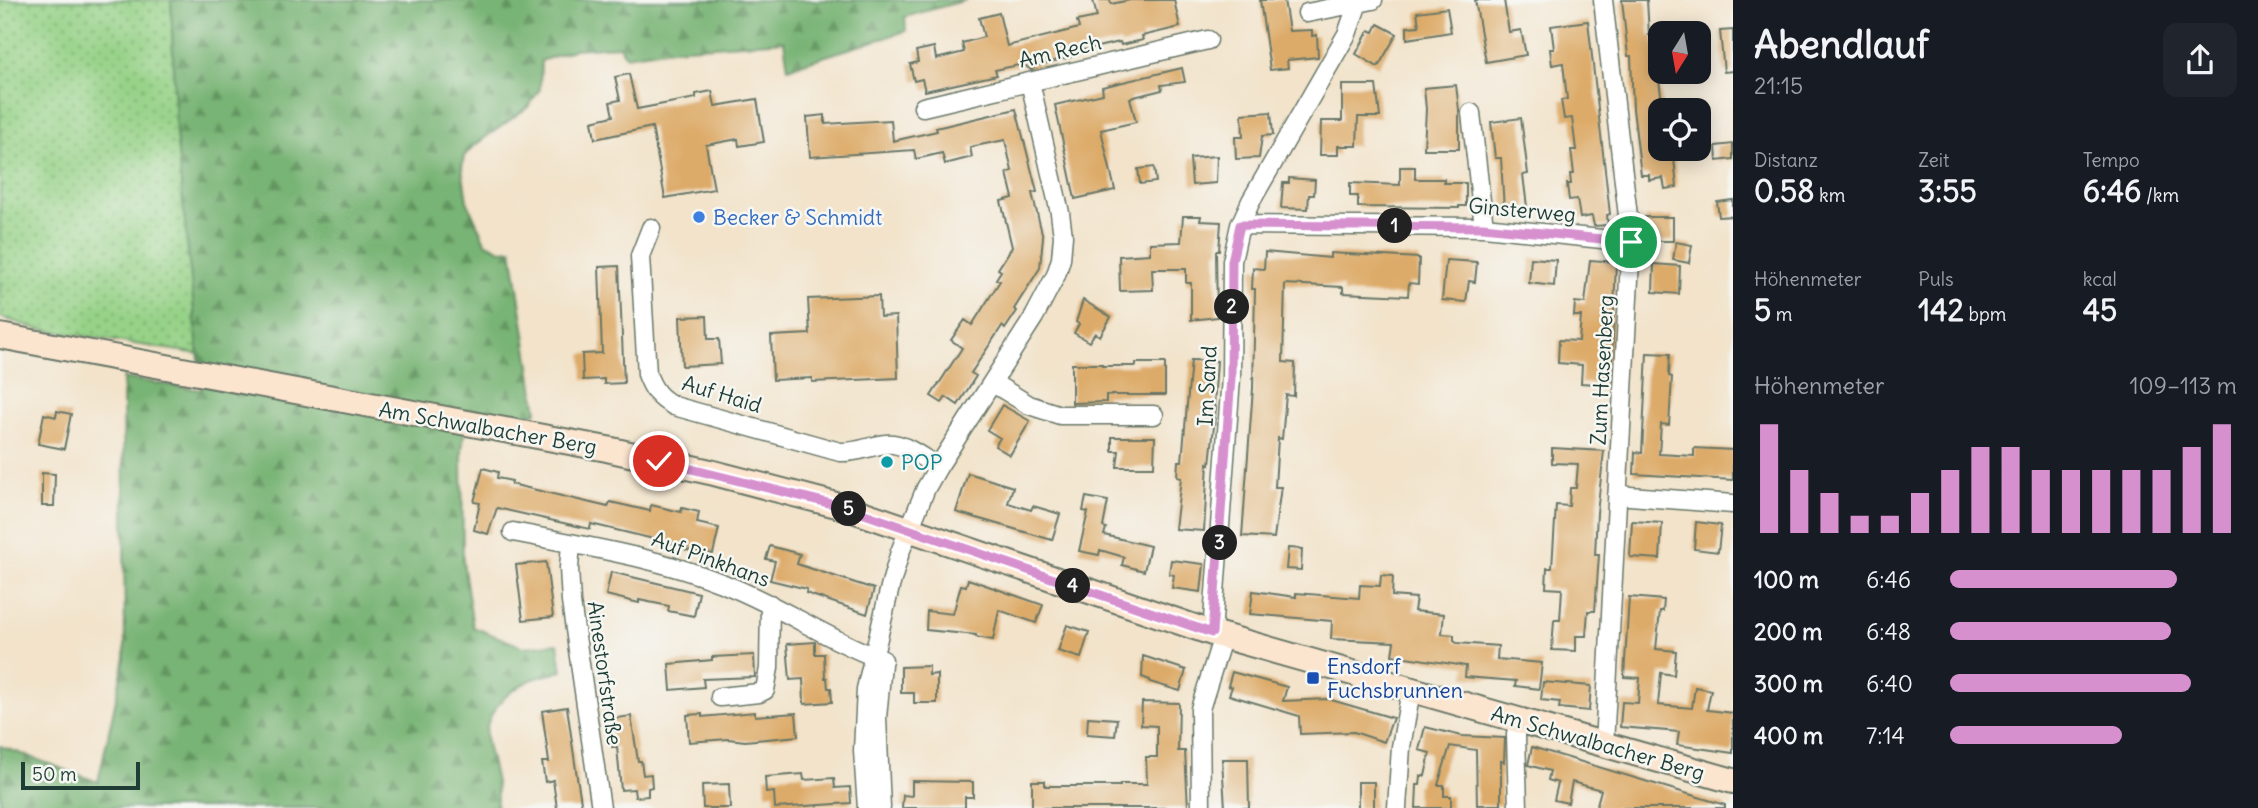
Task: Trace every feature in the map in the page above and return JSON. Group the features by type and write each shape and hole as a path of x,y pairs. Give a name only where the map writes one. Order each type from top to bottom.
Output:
{"main road":[{"name":"Am Schwalbacher Berg","path":"0,337 607,449 784,491 844,507 1218,634 1733,780"}],"street":[{"name":"Zum Hasenberg","path":"1603,0 1631,242 1604,745"},
{"name":"Im Sand","path":"1307,13 1366,2"},
{"name":"Im Sand","path":"1201,808 1200,709 1218,634 1230,388 1232,261 1240,225 1251,201 1366,2"},
{"name":"Am Rech","path":"923,107 1208,40"},
{"path":"867,808 864,719 866,689 901,591 910,531 926,488 1049,290 1061,259 1063,236 1060,213 1030,82"},
{"path":"1471,113 1483,227"},
{"name":"Ginsterweg","path":"1240,225 1483,227 1631,242"},
{"name":"Auf Haid","path":"651,228 640,256 647,374 652,389 661,399 674,406 840,452 853,453 885,444 899,445 938,467"},
{"path":"993,383 1029,405 1060,415 1154,415"},
{"path":"1617,495 1733,503"},
{"name":"Auf Pinkhans","path":"513,532 638,556 685,569 770,604 878,659"},
{"name":"Ainestorfstraße","path":"571,544 571,602 601,808"},
{"path":"720,697 759,694 765,690 769,668 770,604"},
{"path":"878,659 877,718 881,808"},
{"path":"1397,808 1401,747 1411,690"},
{"path":"1518,719 1518,808"}],"green space":[{"path":"0,0 171,0 176,133 199,354 38,329 0,317"},
{"path":"171,0 966,0 905,17 906,31 788,68 784,41 672,49 626,56 619,46 575,49 541,61 540,89 528,107 464,156 462,168 467,201 485,242 501,250 512,249 537,412 523,417 468,409 462,449 463,562 473,627 523,647 558,643 562,671 522,685 505,697 492,714 486,733 496,783 496,808 0,808 0,746 98,782 125,657 123,378 202,390 176,133"}],"building":[{"path":"1093,0 1110,0 1111,4 1130,0 1174,0 1180,27 1142,36 1143,40 1070,53 1071,57 1038,65 1031,70 1023,64 995,70 997,75 925,91 922,79 914,81 910,64 918,62 916,51 934,47 936,59 964,52 962,43 984,37 979,18 999,13 1007,46 1079,28 1077,21 1097,17"},
{"path":"1260,0 1284,0 1289,31 1312,30 1312,36 1317,35 1318,57 1287,60 1288,68 1270,70"},
{"path":"1475,0 1504,0 1509,32 1521,30 1526,55 1486,62"},
{"path":"1622,0 1647,0 1648,84 1660,84 1661,98 1648,98 1648,161 1674,161 1677,187 1665,189 1663,178 1649,180 1649,175 1641,175 1633,109 1631,56 1628,56"},
{"path":"1447,8 1451,32 1407,39 1407,27 1419,26 1417,12"},
{"path":"1588,21 1610,214 1607,215 1608,225 1594,226 1592,216 1580,218 1577,199 1569,200 1567,184 1571,184 1570,174 1574,174 1571,150 1576,150 1572,118 1564,119 1561,100 1567,99 1563,63 1552,65 1550,49 1554,49 1551,26"},
{"path":"1378,24 1397,34 1378,67 1356,54 1369,30 1374,32"},
{"path":"1733,30 1733,71 1724,72 1720,31"},
{"path":"1182,68 1185,82 1161,85 1162,90 1130,98 1136,122 1101,130 1115,190 1075,199 1055,105 1103,94 1102,87"},
{"path":"629,74 637,109 696,98 696,94 712,91 715,106 757,99 764,142 739,146 738,139 706,145 714,189 665,198 652,127 595,139 592,121 613,116 610,102 620,100 615,77"},
{"path":"1342,85 1376,85 1380,117 1358,117 1357,146 1338,146 1338,155 1320,155 1321,121 1342,121"},
{"path":"1456,85 1459,149 1424,149 1424,88"},
{"path":"1016,109 1037,192 1032,193 1043,237 1040,268 1014,309 1017,311 1005,329 1002,326 971,373 976,376 958,405 946,397 942,403 931,396 962,348 951,340 965,320 972,325 1000,281 996,279 1001,271 998,269 1012,247 1001,201 1013,198 1007,173 1012,171 1005,140 970,147 972,157 945,164 942,153 916,159 914,150 810,157 807,117 825,115 825,124 891,120 893,141"},
{"path":"1271,112 1273,135 1262,136 1259,158 1236,159 1235,137 1243,137 1242,114"},
{"path":"1521,118 1528,174 1523,175 1527,207 1504,210 1501,158 1495,158 1491,122"},
{"path":"1733,144 1733,159 1717,161 1716,146"},
{"path":"1217,156 1216,183 1192,185 1190,158"},
{"path":"1154,167 1156,182 1140,184 1138,169"},
{"path":"1400,167 1415,167 1415,179 1444,179 1444,183 1466,183 1466,206 1358,207 1358,196 1350,196 1350,183 1400,185"},
{"path":"1289,178 1315,180 1314,195 1309,195 1308,209 1281,208 1283,183 1289,183"},
{"path":"1733,200 1733,216 1719,217 1717,202"},
{"path":"1183,216 1201,216 1200,221 1221,222 1219,251 1216,251 1217,317 1191,320 1191,283 1186,283 1186,269 1152,269 1153,290 1120,291 1119,256 1150,254 1150,243 1181,242"},
{"path":"1645,217 1673,217 1673,241 1646,241"},
{"path":"1676,242 1692,245 1689,263 1673,260"},
{"path":"1265,252 1330,258 1330,253 1419,258 1418,284 1409,283 1408,296 1343,293 1343,287 1285,284 1283,362 1295,363 1294,396 1286,395 1282,439 1278,438 1275,487 1281,487 1274,538 1242,536 1253,388 1253,268 1264,269"},
{"path":"1531,258 1556,260 1554,286 1529,283"},
{"path":"1446,260 1477,262 1475,282 1469,281 1466,302 1442,300"},
{"path":"1590,260 1616,262 1611,385 1581,383 1582,365 1558,363 1559,340 1579,341 1581,316 1574,316 1575,302 1585,303"},
{"path":"1654,264 1680,266 1679,294 1653,292"},
{"path":"619,266 624,383 604,384 604,379 583,380 582,354 602,353 599,267"},
{"path":"879,296 880,317 896,316 898,378 812,382 812,378 773,380 771,336 810,334 808,299"},
{"path":"1083,300 1111,317 1100,336 1095,333 1089,342 1074,333 1079,324 1076,322"},
{"path":"707,316 708,339 719,339 721,364 682,366 680,317"},
{"path":"1647,353 1670,354 1669,376 1672,377 1669,425 1661,424 1659,454 1694,456 1694,448 1733,450 1733,480 1634,474 1635,452 1642,453"},
{"path":"1191,360 1217,361 1216,407 1210,464 1208,463 1204,531 1175,529 1181,478 1177,477 1178,461 1182,461"},
{"path":"1136,363 1165,363 1165,395 1106,395 1106,402 1072,403 1072,364 1136,366"},
{"path":"1002,405 1030,421 1010,455 995,446 1000,438 987,430"},
{"path":"57,411 71,414 64,449 38,444 44,414 56,417"},
{"path":"1112,437 1155,437 1154,467 1117,467 1119,451 1112,451"},
{"path":"1552,448 1604,451 1597,513 1595,555 1599,555 1595,611 1588,611 1586,636 1576,636 1576,651 1552,650 1554,620 1560,620 1562,589 1546,588 1547,568 1552,568 1556,505 1569,506 1570,488 1576,488 1578,464 1552,463"},
{"path":"483,468 498,472 497,478 512,481 511,484 608,507 610,502 650,511 651,505 681,512 682,508 699,512 697,523 719,528 713,554 686,550 687,547 591,524 590,529 497,508 488,534 474,530 480,503 474,502"},
{"path":"42,473 55,474 54,506 42,506"},
{"path":"968,473 1013,487 1008,503 1031,510 1033,506 1060,514 1052,540 956,512"},
{"path":"1086,497 1108,501 1104,535 1150,546 1144,571 1122,565 1124,557 1100,550 1099,555 1079,551 1088,512 1083,511"},
{"path":"1632,521 1662,523 1660,559 1630,557"},
{"path":"1696,522 1721,525 1718,552 1694,549"},
{"path":"770,546 800,554 797,564 874,589 867,614 806,593 807,589 770,580 775,561 766,559"},
{"path":"1288,548 1302,549 1301,570 1286,569"},
{"path":"1171,560 1204,564 1201,592 1172,588 1174,575 1169,574"},
{"path":"546,562 553,617 523,620 516,565"},
{"path":"611,572 699,593 694,616 668,611 669,606 639,600 639,603 606,595"},
{"path":"1381,575 1393,576 1392,596 1416,598 1414,611 1444,614 1442,634 1454,635 1454,641 1457,643 1498,646 1497,659 1542,663 1539,689 1515,686 1516,681 1465,677 1466,666 1392,655 1394,642 1331,639 1332,621 1250,614 1253,591 1296,597 1296,593 1359,598 1360,585 1380,586"},
{"path":"968,579 1043,605 1036,623 999,610 993,640 976,635 926,630 927,611 953,614 961,585 966,586"},
{"path":"1629,597 1664,600 1663,611 1660,611 1656,649 1676,651 1674,675 1661,673 1658,705 1692,708 1695,687 1711,690 1707,710 1733,713 1733,753 1677,745 1679,732 1620,727 1622,702 1638,703 1640,678 1624,677"},
{"path":"1067,625 1089,632 1081,658 1058,651"},
{"path":"815,642 815,654 824,654 825,678 828,688 831,688 832,702 804,704 803,679 790,680 787,644"},
{"path":"754,655 755,677 703,679 704,687 671,690 669,664 712,660 712,657"},
{"path":"1143,656 1186,670 1180,691 1142,677"},
{"path":"929,666 929,675 937,674 937,703 914,703 914,693 901,693 901,667"},
{"path":"1232,672 1287,687 1283,701 1328,699 1393,718 1384,742 1354,732 1300,734 1299,716 1229,695 1232,687 1228,686"},
{"path":"1543,682 1591,686 1589,711 1559,708 1560,702 1541,700"},
{"path":"1142,702 1179,703 1178,751 1185,751 1188,808 1032,808 1032,781 1045,781 1045,786 1147,784 1146,757 1157,757 1157,726 1141,725"},
{"path":"567,707 582,808 557,808 553,780 545,782 542,762 549,762 542,711"},
{"path":"755,712 755,716 796,713 798,736 689,742 687,715 702,714 702,717"},
{"path":"631,716 638,761 641,761 643,775 651,774 652,787 648,788 648,796 635,797 634,789 621,790 617,747 612,747 609,719"},
{"path":"1088,717 1117,719 1115,736 1087,734"},
{"path":"1425,727 1462,736 1505,738 1504,762 1501,761 1501,805 1477,805 1476,750 1450,746 1438,785 1444,785 1444,796 1451,796 1451,808 1416,808 1417,785 1420,785 1421,776 1425,776 1430,753 1419,750"},
{"path":"1532,747 1725,805 1725,808 1596,808 1601,790 1572,782 1568,803 1554,800 1558,783 1548,780 1550,771 1528,765"},
{"path":"1222,759 1248,759 1249,808 1225,808"},
{"path":"803,774 804,780 834,778 835,788 850,787 851,803 775,808 774,792 766,793 765,777"},
{"path":"912,781 973,782 973,797 965,797 965,808 902,808 903,795 912,796"},
{"path":"1358,782 1374,782 1374,808 1358,808"},
{"path":"729,784 730,808 703,808 702,785"}],"place":[{"name":"Becker & Schmidt","path":"699,217"},
{"name":"POP","path":"887,462"},
{"name":"Ensdorf Fuchsbrunnen","path":"1313,678"}],"route":[{"path":"659,461 844,507 1212,633 1231,378 1232,261 1240,225 1483,227 1631,242"}]}
